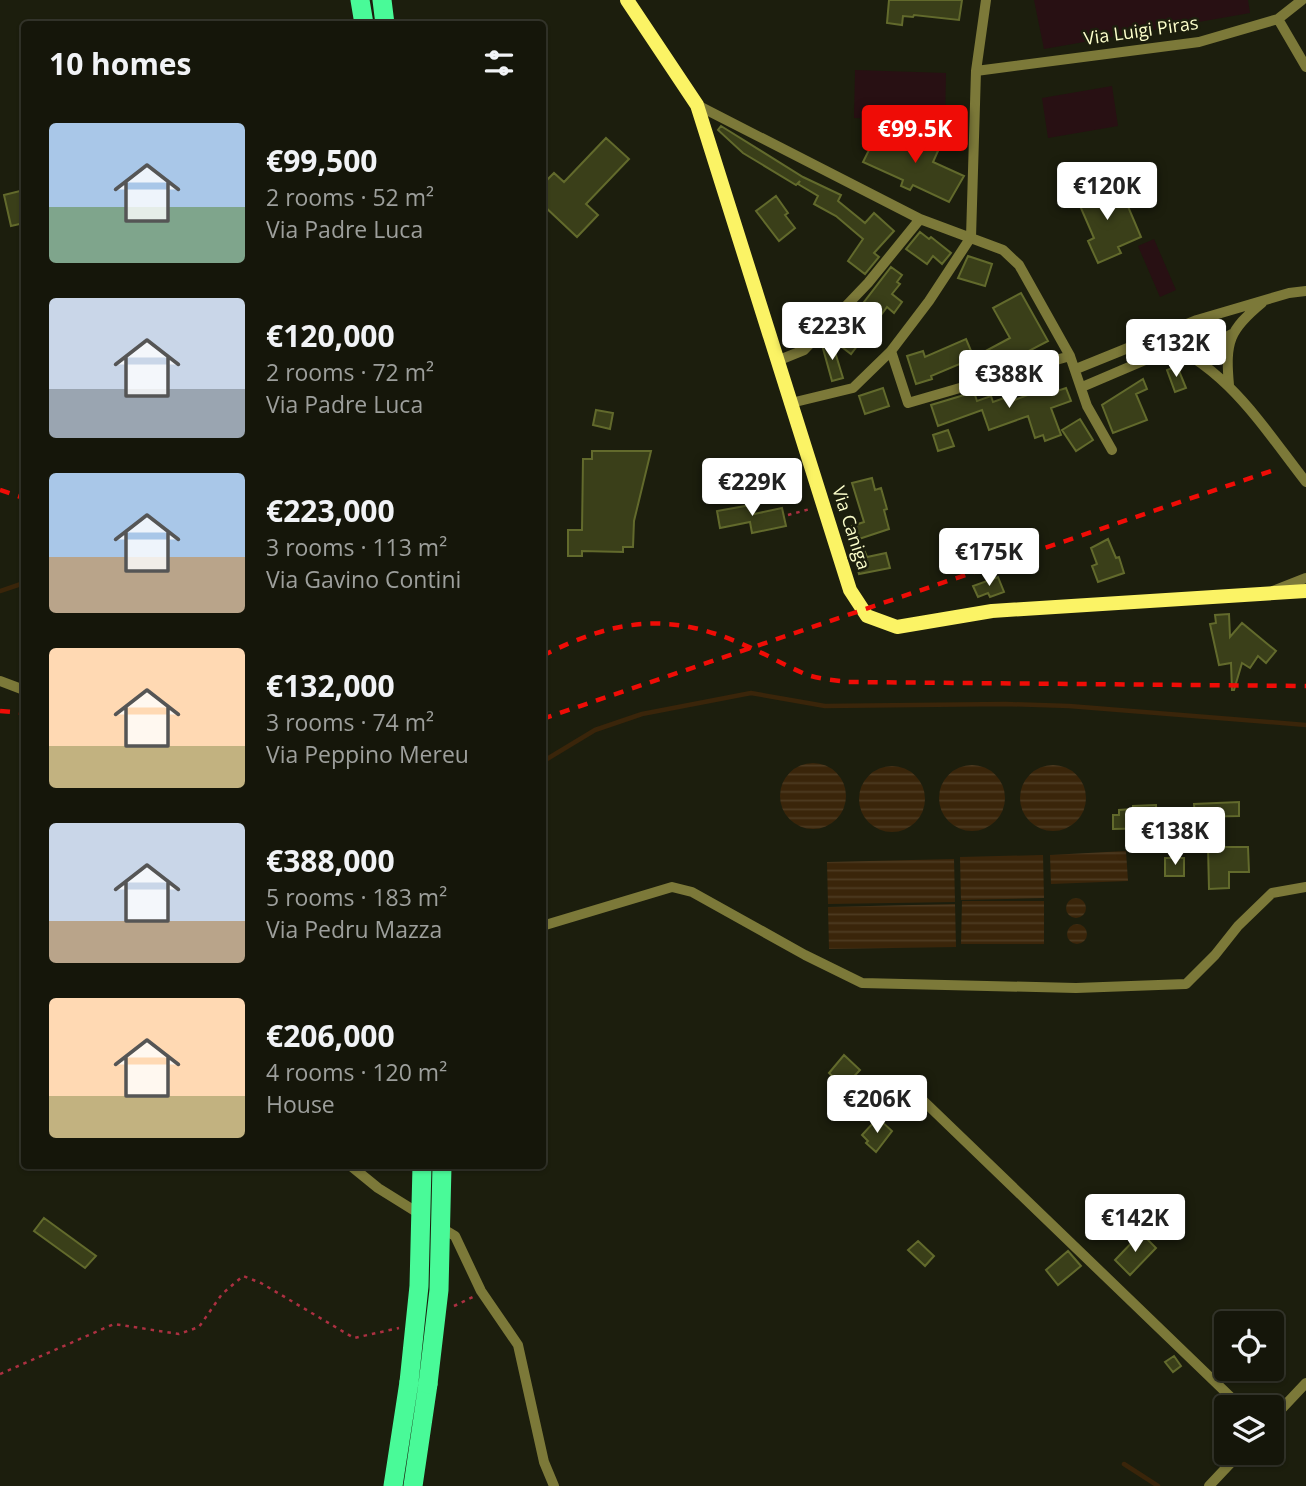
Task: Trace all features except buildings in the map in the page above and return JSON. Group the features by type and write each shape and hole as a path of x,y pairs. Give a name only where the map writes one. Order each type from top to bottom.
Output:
{"highway":[{"path":"360,0 364,21"},
{"path":"382,0 385,21"},
{"path":"413,1486 419,1383 422,1169"},
{"path":"393,1486 439,1290 442,1169"}],"street":[{"name":"Via Caniga","path":"627,0 696,105 850,590 861,611 881,623 897,626 992,611 1306,591"},
{"path":"791,403 853,388 891,351 929,301 971,237 976,71 986,0"},
{"name":"Via Luigi Piras","path":"976,71 1199,42 1278,19 1302,0"},
{"path":"1278,19 1306,67"},
{"path":"696,105 920,219 1003,250 1018,265 1070,356 1087,406 1112,450"},
{"path":"777,361 804,350 868,283 920,219"},
{"path":"1076,369 1209,317 1267,299 1306,291"},
{"path":"1229,385 1228,356 1232,334 1239,322 1267,299"},
{"path":"1193,355 1192,345 1209,317"},
{"path":"1082,387 1157,355 1193,355 1232,334"},
{"path":"1153,337 1193,355 1229,385 1306,482"},
{"path":"891,351 908,403 1070,356"},
{"path":"1264,594 1306,578"},
{"path":"0,681 21,689"},
{"path":"546,925 672,887 692,892 805,955 862,983 1076,988 1186,984 1272,893 1306,887"},
{"path":"909,1087 1229,1395"},
{"path":"355,1169 379,1188 455,1236 481,1291 518,1345 544,1462 554,1486"},
{"path":"1284,1406 1306,1383"},
{"path":"1209,1486 1229,1465"}],"path":[{"path":"788,515 823,505"},
{"path":"0,1374 114,1324 179,1334 198,1327 222,1294 243,1276 261,1283 354,1338 408,1324"},
{"path":"447,1308 481,1291"}],"shaded area":[{"path":"1034,0 1248,0 1250,13 1044,49"},
{"path":"855,70 946,73 945,121 854,118"},
{"path":"1112,86 1118,126 1048,138 1042,98"},
{"path":"1154,239 1176,290 1160,297 1138,246"},
{"path":"806,763 820,763 832,768 841,777 846,796 844,809 837,820 820,829 806,829 794,824 785,815 780,803 780,789 785,777 794,768"},
{"path":"965,765 979,765 991,770 1000,779 1005,798 1003,811 996,822 979,831 965,831 953,826 944,817 939,805 939,791 944,779 953,770"},
{"path":"1046,765 1060,765 1072,770 1081,779 1086,798 1084,811 1077,822 1060,831 1046,831 1034,826 1025,817 1020,805 1020,791 1025,779 1034,770"},
{"path":"885,766 899,766 911,771 920,780 925,799 923,812 916,823 899,832 885,832 873,827 864,818 859,806 859,792 864,780 873,771"},
{"path":"1126,851 1128,881 1051,884 1050,855"},
{"path":"1043,855 1044,898 961,900 960,857"},
{"path":"954,859 955,902 828,904 827,862"},
{"path":"1076,898 1083,901 1086,908 1083,915 1076,918 1069,915 1066,908 1069,901"},
{"path":"962,901 1044,901 1044,944 961,944"},
{"path":"955,904 956,947 829,949 828,907"},
{"path":"1077,924 1084,927 1087,934 1084,941 1077,944 1070,941 1067,934 1070,927"}],"waterway":[{"path":"0,591 21,584"},
{"path":"546,760 595,730 642,714 751,693 825,706 1069,706 1306,725"},
{"path":"1124,1464 1158,1486"}],"railway":[{"path":"546,718 1274,470"},
{"path":"0,490 21,497"},
{"path":"546,654 593,634 640,624 664,624 715,634 805,674 847,682 1306,686"},
{"path":"0,711 21,713"}]}
